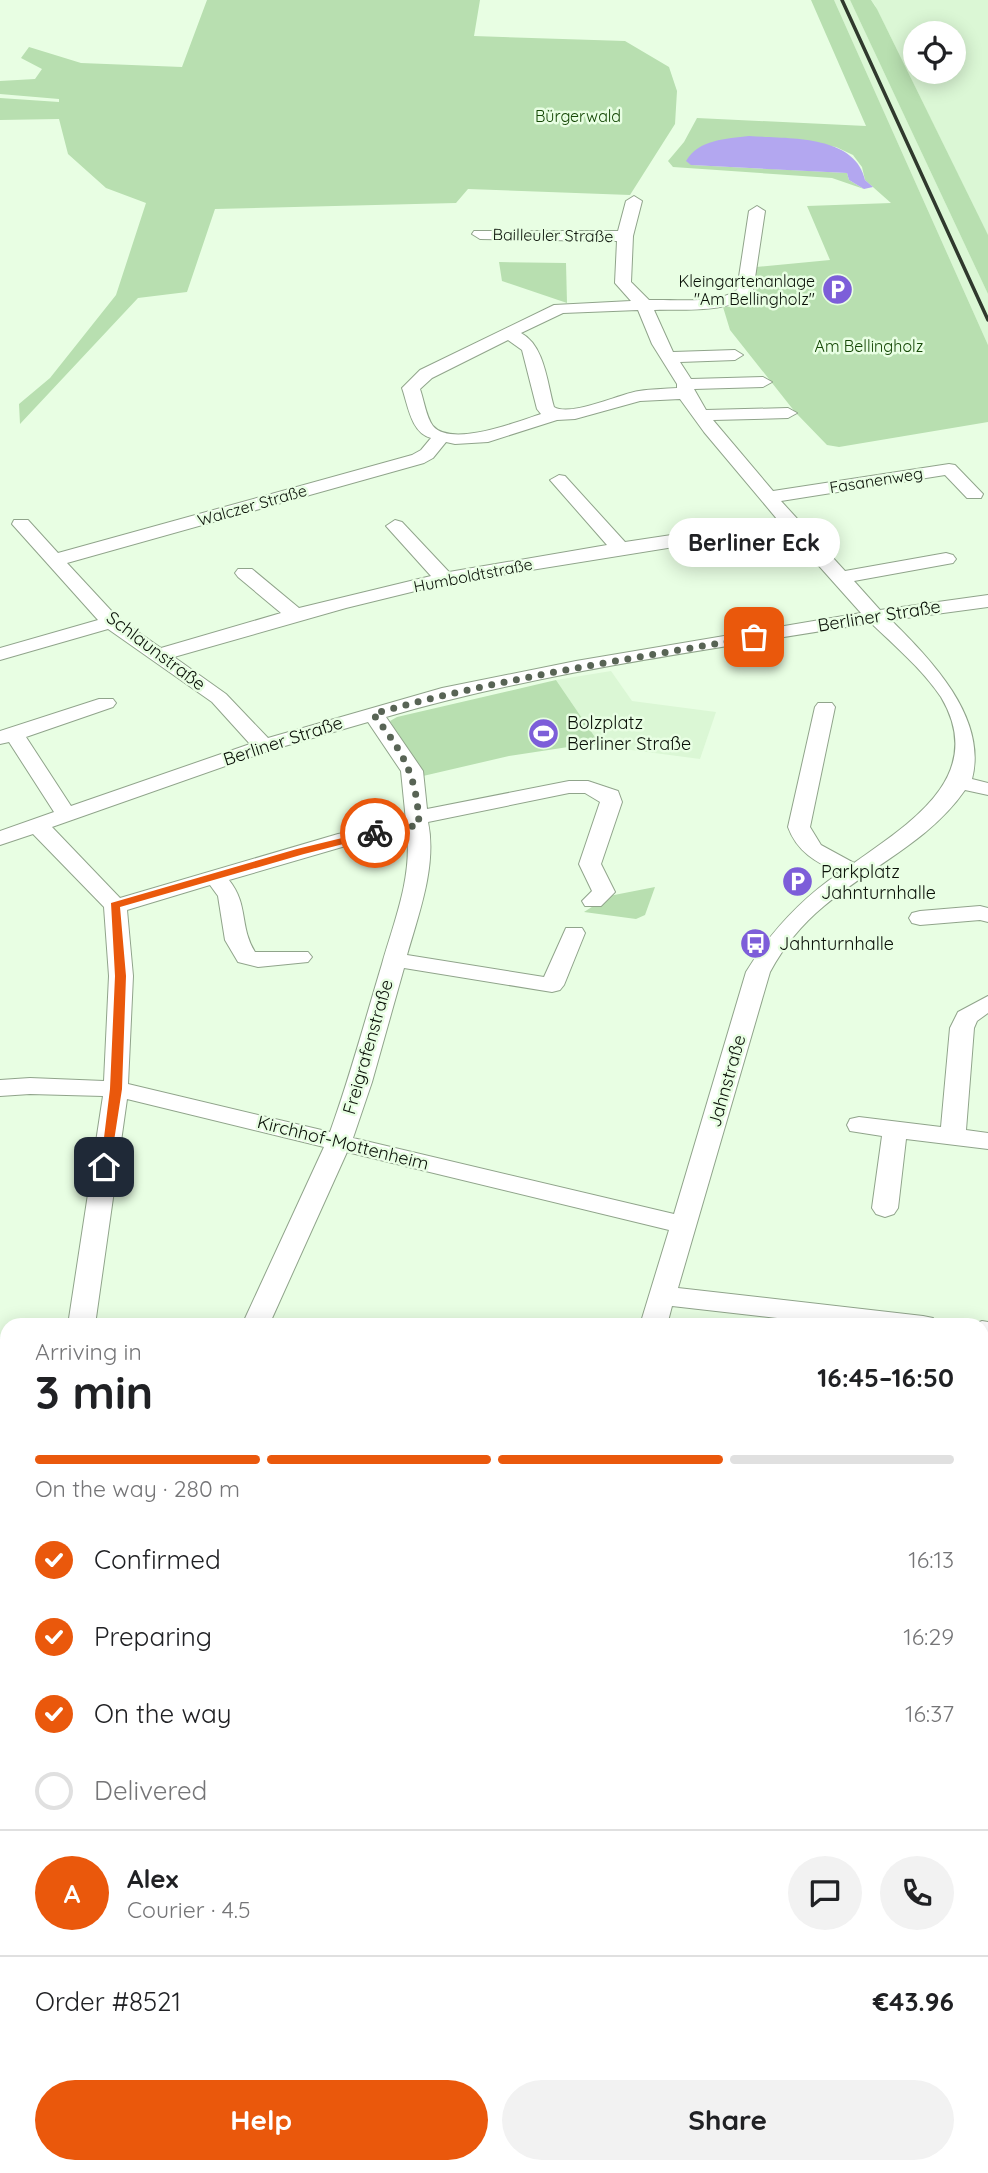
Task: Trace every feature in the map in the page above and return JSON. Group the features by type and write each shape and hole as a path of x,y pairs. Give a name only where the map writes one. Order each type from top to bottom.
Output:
{"street":[{"path":"634,201 625,236 623,283 644,305 668,357 702,415 769,497 876,616"},
{"path":"757,211 745,291 740,296 715,303 560,308 426,374 411,388 424,427 441,437 488,437 555,415 575,414 639,396 686,388 763,382"},
{"name":"Bailleuler Straße","path":"480,234 625,236"},
{"path":"508,333 517,336 530,350 546,409 555,415"},
{"path":"668,357 735,355"},
{"path":"702,415 788,413"},
{"name":"Walczer Straße","path":"55,560 418,459 427,454 441,437"},
{"name":"Fasanenweg","path":"769,497 949,469 974,494"},
{"path":"559,480 620,548"},
{"name":"Humboldtstraße","path":"160,655 295,615 445,579 620,548 793,522"},
{"name":"Schlaunstraße","path":"21,524 111,621 219,698 264,746"},
{"path":"395,526 445,579"},
{"path":"841,577 946,559"},
{"path":"245,573 295,615"},
{"name":"Berliner Straße","path":"0,838 264,746 442,694 568,668 876,616 988,601"},
{"name":"Jahnstraße","path":"655,1318 758,972 765,957 795,918 854,871 922,823 960,783 978,732 948,694 876,616"},
{"path":"0,654 111,621"},
{"path":"66,814 7,736 106,703"},
{"path":"825,707 799,827 802,838 811,848 854,871"},
{"name":"Freigrafenstraße","path":"258,1318 339,1142 360,1082 415,887 420,851 412,771 373,714"},
{"path":"960,783 988,789"},
{"path":"115,906 346,839 569,787 587,787 610,796 611,802 590,864 604,892 593,901"},
{"path":"37,825 115,906 121,976 116,1089 82,1318"},
{"path":"215,877 229,895 236,940 246,957 258,960 300,957"},
{"path":"920,918 979,913 988,915"},
{"name":"Freigrafenstraße","path":"394,960 552,985 574,933"},
{"path":"953,1137 962,1028 966,1017 988,1003"},
{"name":"Kirchhof-Mottenheim","path":"0,1088 30,1086 116,1089 683,1225"},
{"path":"859,1125 988,1141"},
{"path":"885,1208 895,1131"},
{"path":"663,1296 860,1318"}],"shaded area":[{"path":"834,0 850,0 988,294 988,345"},
{"path":"871,0 988,0 988,236 914,84 966,84 966,21 903,21 903,62"},
{"path":"749,136 800,139 834,147 848,154 859,165 865,180 873,187 864,189 849,180 847,173 691,165 686,161 698,148 706,144"},
{"path":"611,671 632,701 716,712 700,759 601,746 556,680"}],"green space":[{"name":"Bürgerwald","path":"207,0 480,0 474,36 625,41 669,67 677,91 675,124 630,195 468,189 456,203 215,209 187,292 138,298 20,424 19,404 50,378 116,295 146,203 106,188 68,154 59,119 0,120 0,98 59,102 59,99 0,94 0,81 35,79 42,69 21,58 29,47 81,63 182,67"},
{"name":"Am Bellingholz","path":"811,0 834,0 988,345 988,422 839,447 827,445 795,412 730,330 723,307 754,306 756,267 830,260 807,206 891,203 865,180 862,167 853,155 836,147 780,139 692,165 847,173 849,180 864,189 832,178 673,167 668,161 684,142 697,118 866,126"},
{"path":"850,0 871,0 877,9 903,62 903,84 914,84 988,235 988,294"},
{"path":"499,262 566,263 567,303 502,281"},
{"path":"556,680 601,746 588,744 509,756 423,776 390,721 397,717"},
{"path":"655,887 645,915 636,919 584,912 609,896"}],"railway":[{"path":"842,0 988,320"}],"way so far":[{"path":"375,833 419,825 419,817 412,771 373,714 442,694 549,672 754,637"}],"place":[{"name":"Kleingartenanlage \"Am Bellingholz\"","path":"838,290"},
{"name":"Berliner Eck","path":"754,637"},
{"name":"Bolzplatz Berliner Straße","path":"544,733"},
{"name":"Parkplatz Jahnturnhalle","path":"798,882"},
{"name":"Jahnturnhalle","path":"756,944"}],"route":[{"path":"104,1167 116,1089 121,976 115,906 375,833"}]}
